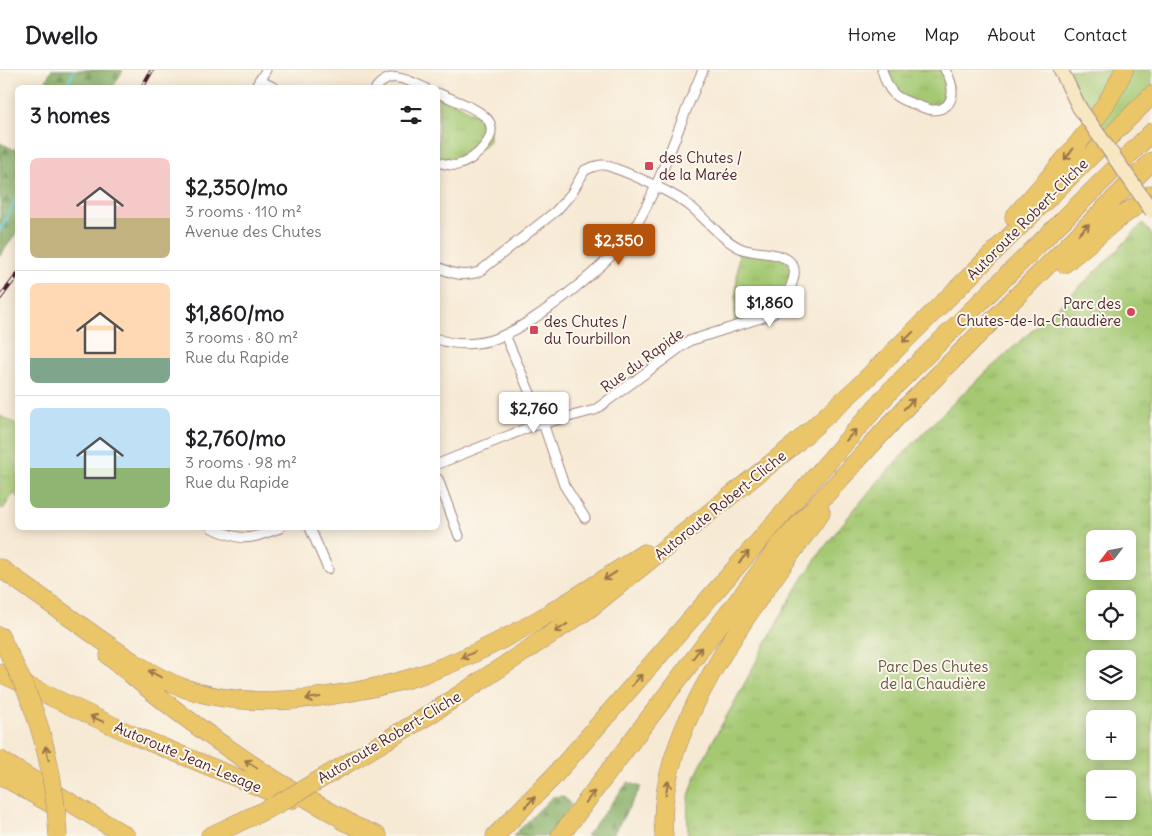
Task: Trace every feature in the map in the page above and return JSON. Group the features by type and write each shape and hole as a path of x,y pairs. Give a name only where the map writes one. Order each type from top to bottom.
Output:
{"highway":[{"path":"942,302 988,246 1069,154 1106,105 1124,70"},
{"name":"Autoroute Robert-Cliche","path":"226,836 429,715 542,641 647,564 682,533 794,445 860,385 1152,95"},
{"name":"Autoroute Robert-Cliche","path":"495,836 553,777 890,391 1152,132"},
{"path":"560,836 779,546 906,407 1152,161"},
{"path":"1000,312 1032,293 1082,248 1152,194"},
{"path":"664,836 666,794 672,766 683,734 704,690 751,609 853,466"},
{"path":"0,568 120,653 183,688 220,697 280,702 361,691 429,672 481,649 534,621 586,591 654,547 682,533"},
{"path":"16,580 154,695 275,780 352,825"},
{"path":"0,636 34,708 45,745 53,779 58,836"},
{"name":"Autoroute Jean-Lesage","path":"0,673 135,736 378,836"},
{"path":"0,760 126,836"},
{"path":"0,775 84,821 118,836"},
{"path":"210,836 276,805"}],"street":[{"path":"257,84 266,70"},
{"path":"440,339 464,344 481,343 504,335 532,319 617,252 637,224 655,186 703,70"},
{"path":"882,70 886,83 895,95 931,110 941,109 954,94 950,77 945,70"},
{"path":"1061,70 1079,107 1152,211"},
{"path":"378,85 383,78 392,75 417,85"},
{"path":"440,95 484,115 490,122 491,130 489,141 478,154 456,165 440,162"},
{"path":"440,268 451,274 465,275 479,272 488,267 556,211 571,194 585,170 593,166 602,165 655,186"},
{"name":"Rue du Rapide","path":"440,463 543,423 595,410 688,342 773,314 779,308 794,277 791,263 784,257 739,248 689,205 655,186"},
{"path":"504,335 543,423 564,485 586,518"},
{"path":"440,484 459,536"},
{"path":"217,530 236,538 245,539 274,530"},
{"path":"311,530 328,569"}],"green space":[{"path":"51,70 123,70 114,85 44,85"},
{"path":"882,70 945,70 953,87 941,109 895,95"},
{"path":"1061,70 1152,70 1152,95 1105,143"},
{"path":"440,94 489,122 489,141 467,160 440,162"},
{"path":"0,143 15,150 15,235 0,256"},
{"name":"Parc Des Chutes de la Chaudière","path":"1143,223 1152,235 1152,836 688,836 689,798 699,768 779,618 817,558 868,493 937,419 1086,281"},
{"path":"739,248 783,257 794,270 779,307 734,327"},
{"path":"0,416 15,424 15,494 14,493 3,509 0,507"},
{"path":"628,782 641,787 612,836 586,836"},
{"path":"563,796 571,805 549,836 513,836 552,797"}],"waterway":[{"path":"67,85 74,70"},
{"path":"0,231 15,202"}],"railway":[{"path":"144,85 152,70"},
{"path":"0,298 15,278"}],"place":[{"name":"des Chutes / de la Marée","path":"649,166"},
{"name":"Parc des Chutes-de-la-Chaudière","path":"1131,312"},
{"name":"des Chutes / du Tourbillon","path":"534,330"}]}
